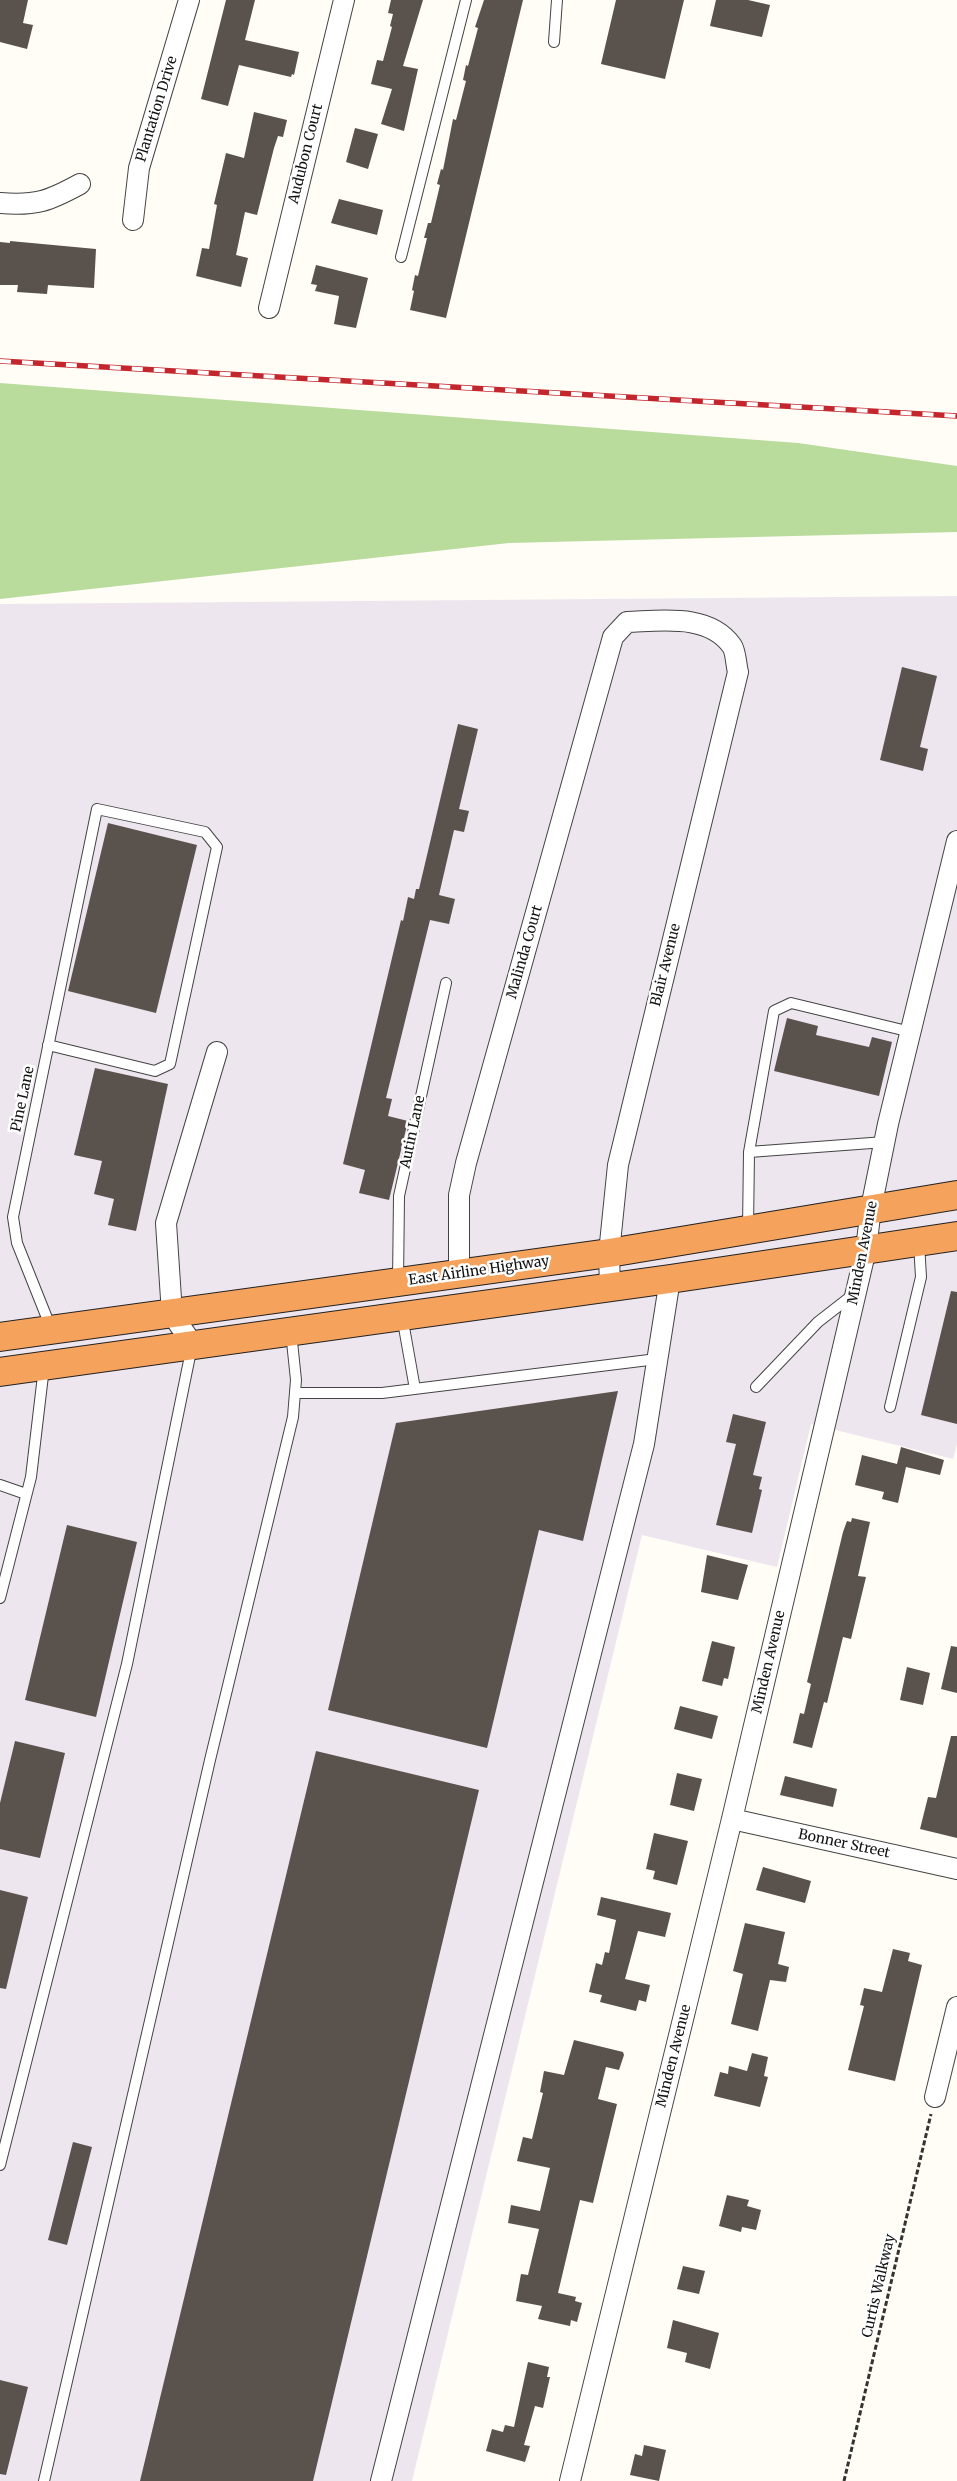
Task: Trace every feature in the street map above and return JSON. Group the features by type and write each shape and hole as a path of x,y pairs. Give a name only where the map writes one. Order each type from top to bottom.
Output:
{"highway":[{"name":"East Airline Highway","path":"0,1337 610,1253 957,1195"},
{"path":"0,1372 670,1279 957,1236"}],"street":[{"name":"Plantation Drive","path":"133,220 139,168 189,0"},
{"name":"Audubon Court","path":"269,308 344,0"},
{"path":"0,203 20,205 51,200 80,184"},
{"name":"Blair Avenue","path":"610,1287 610,1253 618,1164 738,672 733,646 714,629 686,621 627,622 616,634"},
{"name":"Malinda Court","path":"459,1275 459,1195 466,1163 616,634"},
{"name":"Minden Avenue","path":"570,2481 732,1819 866,1249 871,1208 885,1142 957,840"},
{"path":"193,1345 172,1314 166,1222 216,1052"},
{"path":"381,2481 644,1444 670,1279"},
{"name":"Bonner Street","path":"732,1819 957,1869"},
{"path":"935,2097 957,2007"}],"lane":[{"path":"401,257 466,0"},
{"path":"554,42 557,0"},
{"name":"Pine Lane","path":"48,1045 155,1071 170,1064 217,847 205,832 97,808 86,868 48,1045 13,1216 17,1243 52,1331"},
{"name":"Autin Lane","path":"398,1283 399,1196 446,983"},
{"path":"748,1229 749,1152 774,1011 791,1003 911,1032"},
{"path":"749,1152 885,1142"},
{"path":"890,1407 921,1277 919,1242"},
{"path":"756,1387 818,1322 856,1292"},
{"path":"402,1316 415,1389"},
{"path":"44,2481 210,1760 293,1417 296,1380 291,1331"},
{"path":"0,2165 127,1664 193,1345"},
{"path":"295,1393 364,1395 657,1359"},
{"path":"0,1598 31,1477 44,1367"},
{"path":"0,1485 26,1494"}],"path":[{"name":"Curtis Walkway","path":"844,2481 935,2097"}],"shaded area":[{"path":"957,596 957,1444 953,1459 811,1424 777,1567 642,1535 412,2481 0,2481 0,604"}],"green space":[{"path":"0,383 798,443 957,466 957,532 509,543 0,599"}],"building":[{"path":"0,0 28,0 23,23 33,25 27,49 0,42"},
{"path":"226,0 255,0 245,40 299,52 294,75 292,74 291,77 239,65 228,106 201,99"},
{"path":"391,0 423,0 403,66 418,69 404,131 381,124 392,89 371,84 377,60 383,61 392,27 390,26 393,14 388,13"},
{"path":"484,0 523,0 446,318 410,310 414,291 412,290 415,275 418,276 427,238 424,238 428,223 431,223 440,185 437,184 441,169 443,170 453,119 456,120 466,81 463,80 466,65 468,66 478,28 475,27"},
{"path":"616,0 684,0 665,79 601,64"},
{"path":"716,0 748,0 770,5 762,37 710,26"},
{"path":"254,112 287,120 283,137 278,136 274,148 257,215 245,212 236,255 248,258 241,287 196,276 202,248 209,249 217,205 214,204 226,153 244,158"},
{"path":"355,128 378,134 368,169 346,162"},
{"path":"339,199 383,210 377,235 331,223"},
{"path":"10,241 96,249 94,288 48,285 47,294 17,292 18,285 0,285 0,242 10,243"},
{"path":"316,265 368,278 356,328 334,324 339,296 315,291 317,285 311,284"},
{"path":"902,667 937,676 920,747 928,749 923,771 880,760"},
{"path":"458,724 478,729 459,809 469,811 464,832 454,830 439,895 455,899 449,924 430,920 386,1098 392,1099 388,1116 408,1121 389,1200 359,1193 365,1170 343,1164 401,920 403,921 408,897 414,899 416,889 419,889"},
{"path":"108,823 197,845 156,1013 68,991"},
{"path":"787,1018 818,1026 816,1035 869,1047 872,1037 892,1042 879,1096 774,1071"},
{"path":"95,1068 168,1084 136,1231 108,1225 114,1199 94,1194 102,1161 74,1155"},
{"path":"951,1291 957,1292 957,1424 921,1415"},
{"path":"618,1391 583,1541 539,1530 487,1748 328,1710 396,1423"},
{"path":"733,1414 766,1422 753,1475 762,1477 759,1489 762,1490 752,1533 716,1525 736,1444 726,1442"},
{"path":"901,1447 944,1460 940,1475 906,1467 898,1503 882,1499 884,1492 855,1485 862,1455 897,1464"},
{"path":"852,1518 870,1522 858,1576 866,1577 851,1639 843,1637 827,1703 824,1702 812,1748 793,1743 800,1713 804,1714 811,1684 807,1682 843,1532 847,1521 851,1522"},
{"path":"67,1525 137,1542 96,1717 25,1700"},
{"path":"707,1555 748,1565 738,1600 701,1592"},
{"path":"712,1641 735,1647 728,1679 724,1678 722,1686 702,1681"},
{"path":"951,1646 957,1647 957,1693 941,1689"},
{"path":"907,1667 930,1673 923,1705 900,1700"},
{"path":"680,1706 718,1716 712,1739 674,1729"},
{"path":"951,1736 957,1736 957,1838 920,1829 928,1797 936,1798"},
{"path":"15,1741 65,1753 40,1858 0,1849 0,1803"},
{"path":"316,1751 479,1790 313,2481 140,2481"},
{"path":"677,1773 702,1779 694,1811 670,1805"},
{"path":"785,1776 837,1789 833,1807 780,1795"},
{"path":"654,1833 688,1841 677,1885 653,1879 655,1871 646,1869"},
{"path":"763,1867 811,1881 805,1903 756,1890"},
{"path":"0,1890 28,1897 6,1989 0,1988"},
{"path":"601,1897 671,1913 665,1937 638,1931 625,1979 650,1985 646,2002 639,2000 636,2011 600,2002 602,1995 589,1992 596,1963 602,1965 605,1952 609,1953 616,1920 597,1915"},
{"path":"745,1923 785,1932 778,1964 789,1967 786,1982 770,1980 758,2031 731,2024 743,1974 733,1971"},
{"path":"893,1949 910,1953 908,1961 922,1965 895,2081 848,2070 864,2006 860,2005 864,1988 882,1992"},
{"path":"574,2040 623,2052 624,2055 619,2070 606,2067 598,2099 617,2104 593,2203 580,2200 558,2293 576,2297 575,2301 582,2303 577,2322 571,2320 570,2326 538,2319 542,2306 516,2301 521,2274 528,2275 539,2229 508,2223 511,2205 540,2211 550,2168 517,2161 523,2137 532,2139 543,2093 540,2092 544,2071 564,2075"},
{"path":"752,2053 768,2057 764,2076 768,2077 760,2107 714,2096 720,2072 728,2074 729,2066 747,2071"},
{"path":"73,2142 92,2147 67,2245 48,2240"},
{"path":"727,2195 749,2200 747,2206 761,2210 756,2230 742,2227 741,2232 719,2226"},
{"path":"683,2266 705,2271 699,2294 677,2289"},
{"path":"673,2320 719,2333 710,2369 685,2362 687,2353 667,2348"},
{"path":"528,2362 549,2367 547,2377 550,2377 543,2408 535,2406 524,2445 530,2446 525,2462 486,2451 492,2429 503,2432 505,2425 514,2427"},
{"path":"0,2380 28,2387 6,2475 0,2474"},
{"path":"644,2445 666,2450 659,2481 630,2475 635,2454 642,2456"}],"railway":[{"path":"0,361 957,416"}]}
